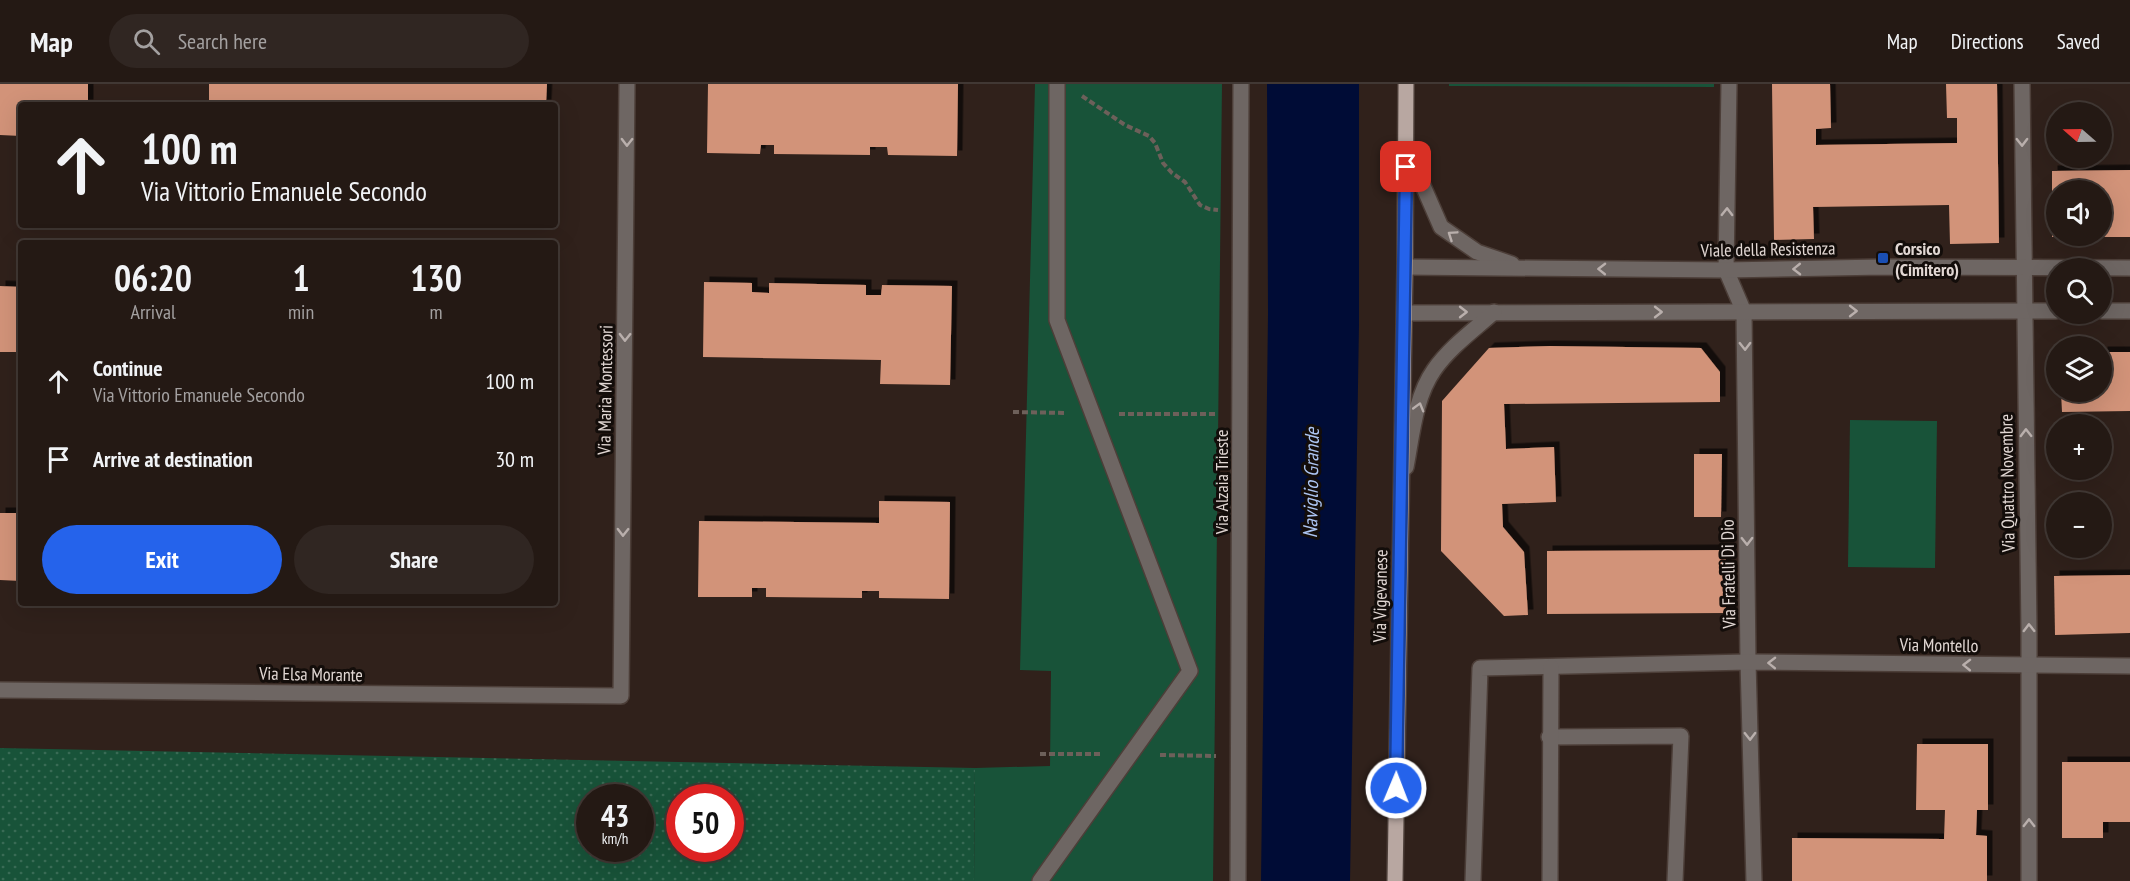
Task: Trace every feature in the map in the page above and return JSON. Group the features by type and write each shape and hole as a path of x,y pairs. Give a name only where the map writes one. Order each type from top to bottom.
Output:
{"main road":[{"name":"Via Vigevanese","path":"1395,881 1406,267 1406,84"}],"street":[{"name":"Via Maria Montessori","path":"621,696 627,84"},
{"path":"1040,881 1190,671 1057,320 1057,84"},
{"name":"Via Alzaia Trieste","path":"1238,881 1241,84"},
{"path":"1726,270 1729,84"},
{"name":"Via Quattro Novembre","path":"2022,84 2029,666 2029,881"},
{"path":"1406,147 1441,227 1477,252 1524,268"},
{"name":"Viale della Resistenza","path":"1406,267 1726,270 1882,267 2130,268"},
{"name":"Via Fratelli Di Dio","path":"1726,270 1744,312 1748,662 1754,881"},
{"path":"1405,313 2046,311"},
{"path":"2112,311 2130,311"},
{"path":"1402,485 1426,385 1444,357 1494,312"},
{"name":"Via Montello","path":"1473,881 1480,669 1748,662 2130,666"},
{"path":"1550,881 1551,667"},
{"name":"Via Elsa Morante","path":"0,690 621,696"},
{"path":"1550,736 1681,736 1675,881"}],"path":[{"path":"1073,90 1125,125 1149,136 1155,143 1163,163 1185,182 1200,205 1209,209 1222,210"}],"green space":[{"path":"1035,84 1222,84 1213,881 974,881 975,768 1050,766 1051,671 1020,670"},
{"path":"1449,84 1714,84 1714,87 1449,86"},
{"path":"1850,420 1937,421 1935,568 1848,567"},
{"path":"0,748 975,768 974,881 0,881"}],"water":[{"name":"Naviglio Grande","path":"1267,84 1359,84 1359,324 1350,881 1261,881 1268,313"}],"building":[{"path":"0,84 88,84 88,102 18,102 18,136 0,135"},
{"path":"209,84 547,84 546,102 209,102"},
{"path":"708,84 958,84 957,156 888,155 887,147 870,147 870,155 774,154 774,145 761,145 760,154 707,153"},
{"path":"1772,84 1830,84 1831,128 1816,129 1816,145 1957,143 1957,118 1947,118 1946,84 1997,84 1999,243 1950,244 1949,205 1813,207 1814,239 1774,240"},
{"path":"2130,170 2130,237 2112,237 2112,180 2052,180 2052,171"},
{"path":"704,282 752,283 752,292 769,293 769,283 866,285 866,295 881,295 882,285 952,286 950,385 880,384 881,360 703,357"},
{"path":"0,286 18,287 18,352 0,352"},
{"path":"1550,346 1701,348 1720,372 1720,402 1504,404 1506,449 1554,447 1556,502 1502,504 1503,527 1524,552 1528,615 1504,616 1441,551 1442,401 1489,348"},
{"path":"2112,352 2130,352 2130,411 2062,412 2062,402 2112,402"},
{"path":"1694,454 1722,454 1721,517 1694,517"},
{"path":"879,501 950,502 949,599 879,598 879,591 862,591 862,598 766,597 766,588 752,588 752,597 698,597 699,521 879,523"},
{"path":"0,513 18,513 18,581 0,580"},
{"path":"1726,550 1726,613 1547,614 1547,551"},
{"path":"2130,575 2130,633 2055,635 2054,576"},
{"path":"1917,744 1988,744 1988,810 1977,810 1976,835 1987,836 1987,881 1792,881 1792,838 1944,839 1945,810 1916,810"},
{"path":"2062,762 2130,762 2130,822 2103,822 2103,838 2062,838"}],"place":[{"name":"Corsico (Cimitero)","path":"1883,258"}],"route":[{"path":"1396,788 1406,167"}]}
